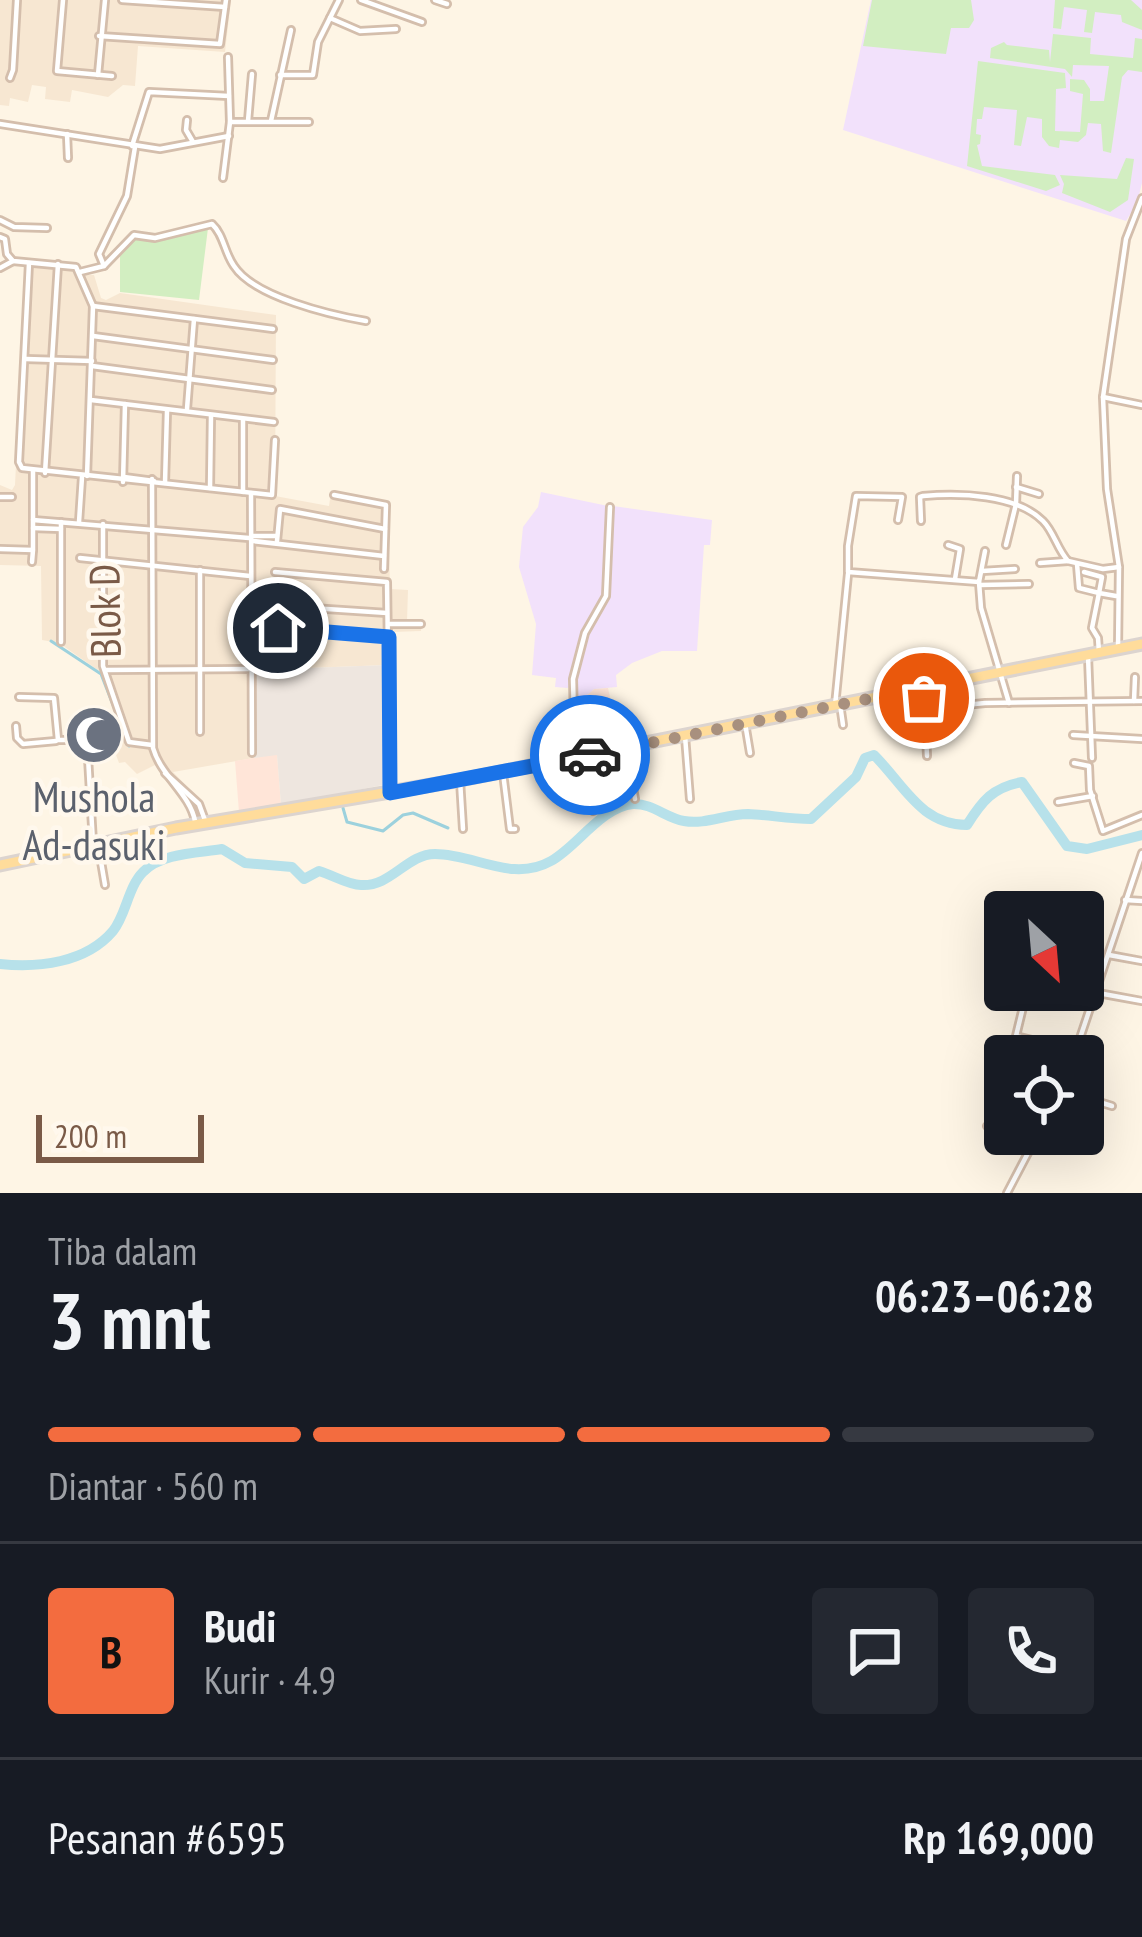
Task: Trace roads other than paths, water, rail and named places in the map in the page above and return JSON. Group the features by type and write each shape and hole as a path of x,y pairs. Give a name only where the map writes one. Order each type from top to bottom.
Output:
{"main road":[{"path":"0,866 201,824 503,772 1142,644"}],"street":[{"path":"10,78 17,0"},
{"path":"62,0 57,71 112,76"},
{"path":"98,75 105,0"},
{"path":"99,36 220,44 225,3 122,0"},
{"path":"280,75 313,75 318,42 339,0"},
{"path":"361,0 422,22"},
{"path":"436,0 447,4"},
{"path":"330,18 365,32 396,29"},
{"path":"271,121 292,30"},
{"path":"224,178 230,122 228,57"},
{"path":"248,121 252,74"},
{"path":"101,268 98,254 128,196 133,146 148,92 229,96"},
{"path":"187,120 186,130 194,145"},
{"path":"230,122 309,122"},
{"path":"0,124 167,149 229,136"},
{"path":"67,134 68,158"},
{"path":"1118,649 1119,568 1107,489 1103,397 1132,221 1142,198"},
{"path":"0,220 14,227 47,228"},
{"path":"1132,221 1142,225"},
{"path":"0,268 13,261 72,266 83,272 101,268 134,235 155,238 212,224 236,270 247,278 321,313 366,321"},
{"path":"0,237 13,261"},
{"path":"29,263 22,468 274,494 275,440"},
{"path":"45,473 58,264"},
{"path":"79,522 93,337 93,306 83,272"},
{"path":"93,306 273,328"},
{"path":"186,411 194,319"},
{"path":"93,337 273,360"},
{"path":"24,359 272,390"},
{"path":"1103,397 1142,405"},
{"path":"91,400 274,422"},
{"path":"122,480 125,404"},
{"path":"167,409 151,529 153,745 157,763 201,824"},
{"path":"210,488 211,414"},
{"path":"243,418 251,538 252,753"},
{"path":"32,471 32,562"},
{"path":"1006,545 1017,476"},
{"path":"1016,487 1039,494"},
{"path":"334,495 385,505 384,569"},
{"path":"843,725 837,705 856,496 953,495 1016,504 1046,523 1068,561"},
{"path":"0,497 12,497"},
{"path":"898,520 902,497"},
{"path":"920,497 921,521"},
{"path":"574,758 573,680 585,633 606,596 610,507"},
{"path":"278,538 280,509 386,530"},
{"path":"33,524 79,522 278,538 384,556"},
{"name":"Blok D","path":"104,524 105,670 129,742 153,745"},
{"path":"61,525 61,642"},
{"path":"948,545 961,550 955,579"},
{"path":"0,549 33,550"},
{"path":"985,551 979,584 984,618 1009,703"},
{"path":"80,558 250,576"},
{"path":"1040,563 1068,561 1106,570 1119,568"},
{"path":"1077,564 1079,588 1116,596"},
{"path":"982,571 1015,569"},
{"path":"200,570 200,732"},
{"path":"275,572 387,582 390,793"},
{"path":"848,572 1029,584"},
{"path":"1084,572 1118,580"},
{"path":"1091,758 1093,653 1098,638 1092,628 1102,577"},
{"path":"386,613 280,607 278,628 389,637"},
{"path":"250,615 277,615"},
{"path":"389,624 421,624"},
{"path":"105,670 250,669"},
{"path":"926,709 1138,701 1135,677"},
{"path":"922,688 927,756"},
{"path":"896,693 898,726"},
{"path":"19,697 54,698 58,740"},
{"path":"745,723 750,752"},
{"path":"16,726 23,744 83,738 88,742 95,844 105,885"},
{"path":"1073,735 1142,739"},
{"path":"685,736 690,799"},
{"path":"626,747 635,799"},
{"path":"588,755 593,811"},
{"path":"1074,763 1089,765 1103,831 1142,815"},
{"path":"500,829 513,829 503,772"},
{"path":"460,780 463,829"},
{"path":"1058,802 1093,796"},
{"path":"1104,972 1142,853"},
{"path":"1124,900 1142,901"},
{"path":"1109,955 1142,961"},
{"path":"1104,994 1142,1001"},
{"path":"1104,1103 1112,1106"},
{"path":"1007,1193 1027,1155"}],"waterway":[{"path":"51,641 101,674 129,746"},
{"path":"0,964 45,964 89,950 113,931 143,872 180,855 222,849 245,863 292,867 304,879 319,871 361,885 381,881 425,855 450,855 508,868 536,867 561,855 610,812 633,804 692,822 748,814 811,819 856,777 865,758 874,755 925,811 951,823 967,825 989,796 1022,782 1067,846 1087,849 1142,835"},
{"path":"343,808 347,822 383,831 413,813 448,828"}],"place":[{"name":"Mushola Ad-dasuki","path":"94,735"}]}
